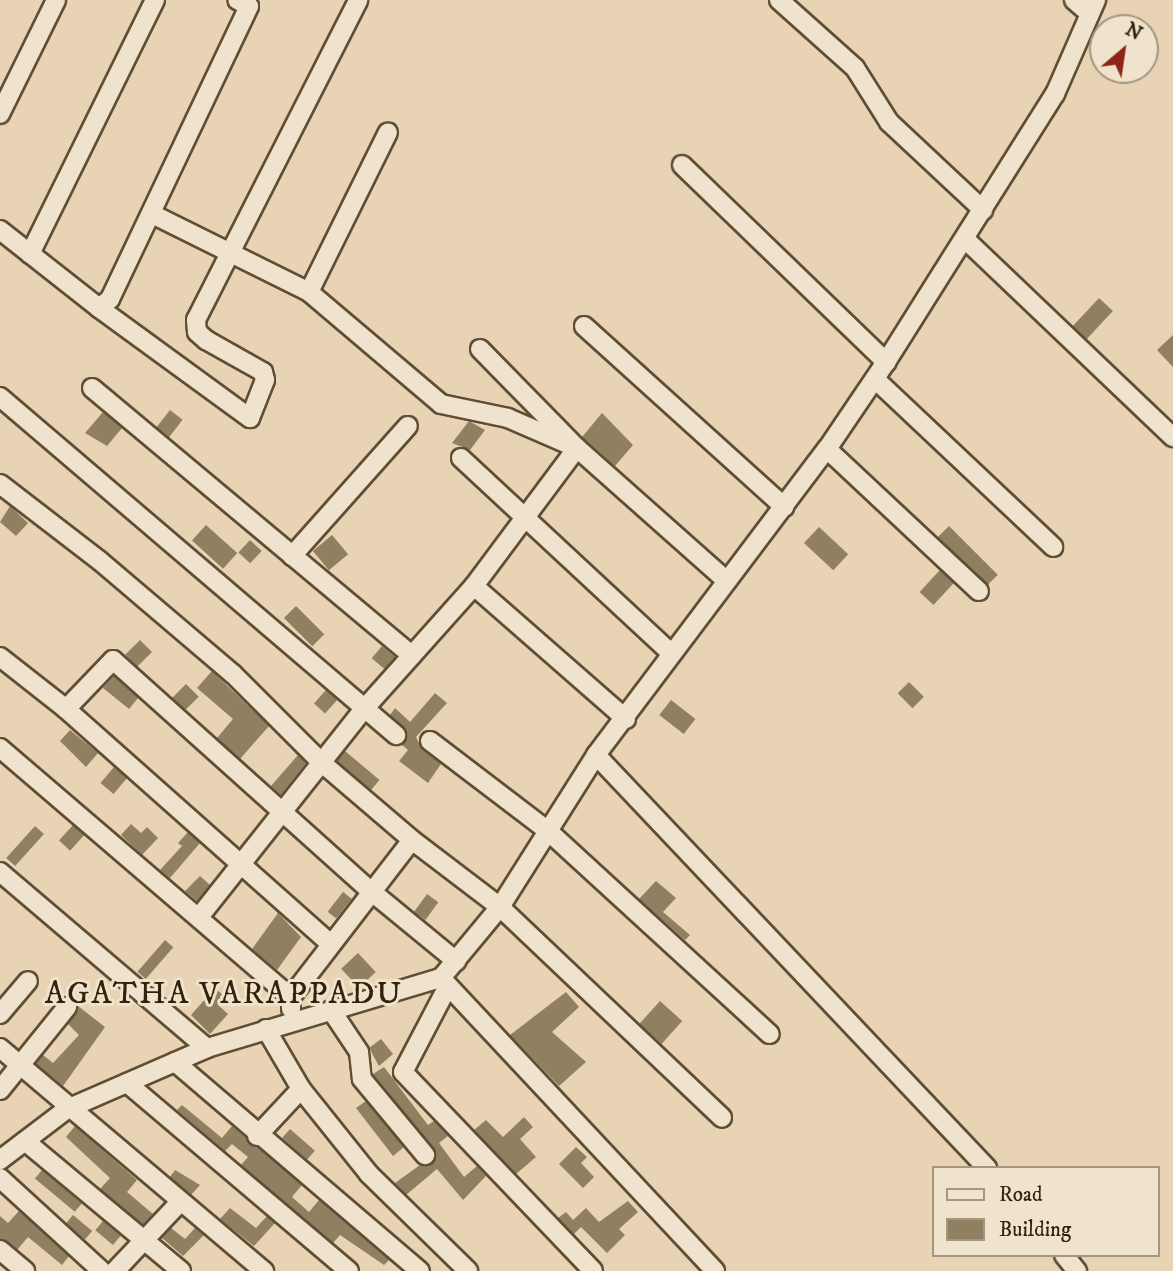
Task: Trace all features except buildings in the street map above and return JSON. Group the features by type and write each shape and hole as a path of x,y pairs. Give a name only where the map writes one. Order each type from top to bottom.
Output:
{"street":[{"path":"0,114 56,0"},
{"path":"30,254 155,0"},
{"path":"0,230 99,308 250,418 265,380 263,372 197,332 196,320 358,0"},
{"path":"779,0 855,68 888,122 983,210"},
{"path":"593,1271 403,1072 456,961 500,907 596,755 626,719 670,652 827,449 966,240 1055,94 1092,6 1074,0"},
{"path":"99,308 110,299 152,214 246,2"},
{"path":"309,292 388,132"},
{"path":"682,165 886,362"},
{"path":"152,214 309,292 441,404 508,418 577,448"},
{"path":"966,240 1173,438"},
{"path":"584,326 783,506"},
{"path":"480,349 577,448 727,581"},
{"path":"875,379 1053,547"},
{"path":"92,388 412,656"},
{"path":"0,397 396,736"},
{"path":"292,556 408,426"},
{"path":"199,917 364,709 474,586 577,448"},
{"path":"827,449 979,591"},
{"path":"461,458 524,521 670,652"},
{"path":"0,484 100,561 233,674 321,763 412,840 500,907 722,1118"},
{"path":"474,586 626,719"},
{"path":"0,657 66,709 331,944"},
{"path":"66,709 113,660 372,892 456,961"},
{"path":"430,741 547,830 769,1034"},
{"path":"0,748 291,996"},
{"path":"596,755 985,1166"},
{"path":"292,1021 291,996 412,840"},
{"path":"0,872 207,1048"},
{"path":"0,1014 28,981"},
{"path":"0,1160 67,1109 207,1048 331,1010 445,982"},
{"path":"445,982 715,1271"},
{"path":"0,1090 67,1007"},
{"path":"331,1010 359,1052 362,1079 425,1155"},
{"path":"267,1029 301,1089 369,1174 468,1271"},
{"path":"0,1048 67,1109 264,1271"},
{"path":"175,1062 257,1136 420,1271"},
{"path":"127,1083 349,1271"},
{"path":"257,1136 301,1089"},
{"path":"25,1141 181,1271"},
{"path":"0,1178 102,1271"},
{"path":"114,1271 179,1203"},
{"path":"0,1250 25,1271"},
{"path":"1066,1257 1077,1271"}],"district":[{"name":"AGATHA VARAPPADU","path":"224,994"}]}
